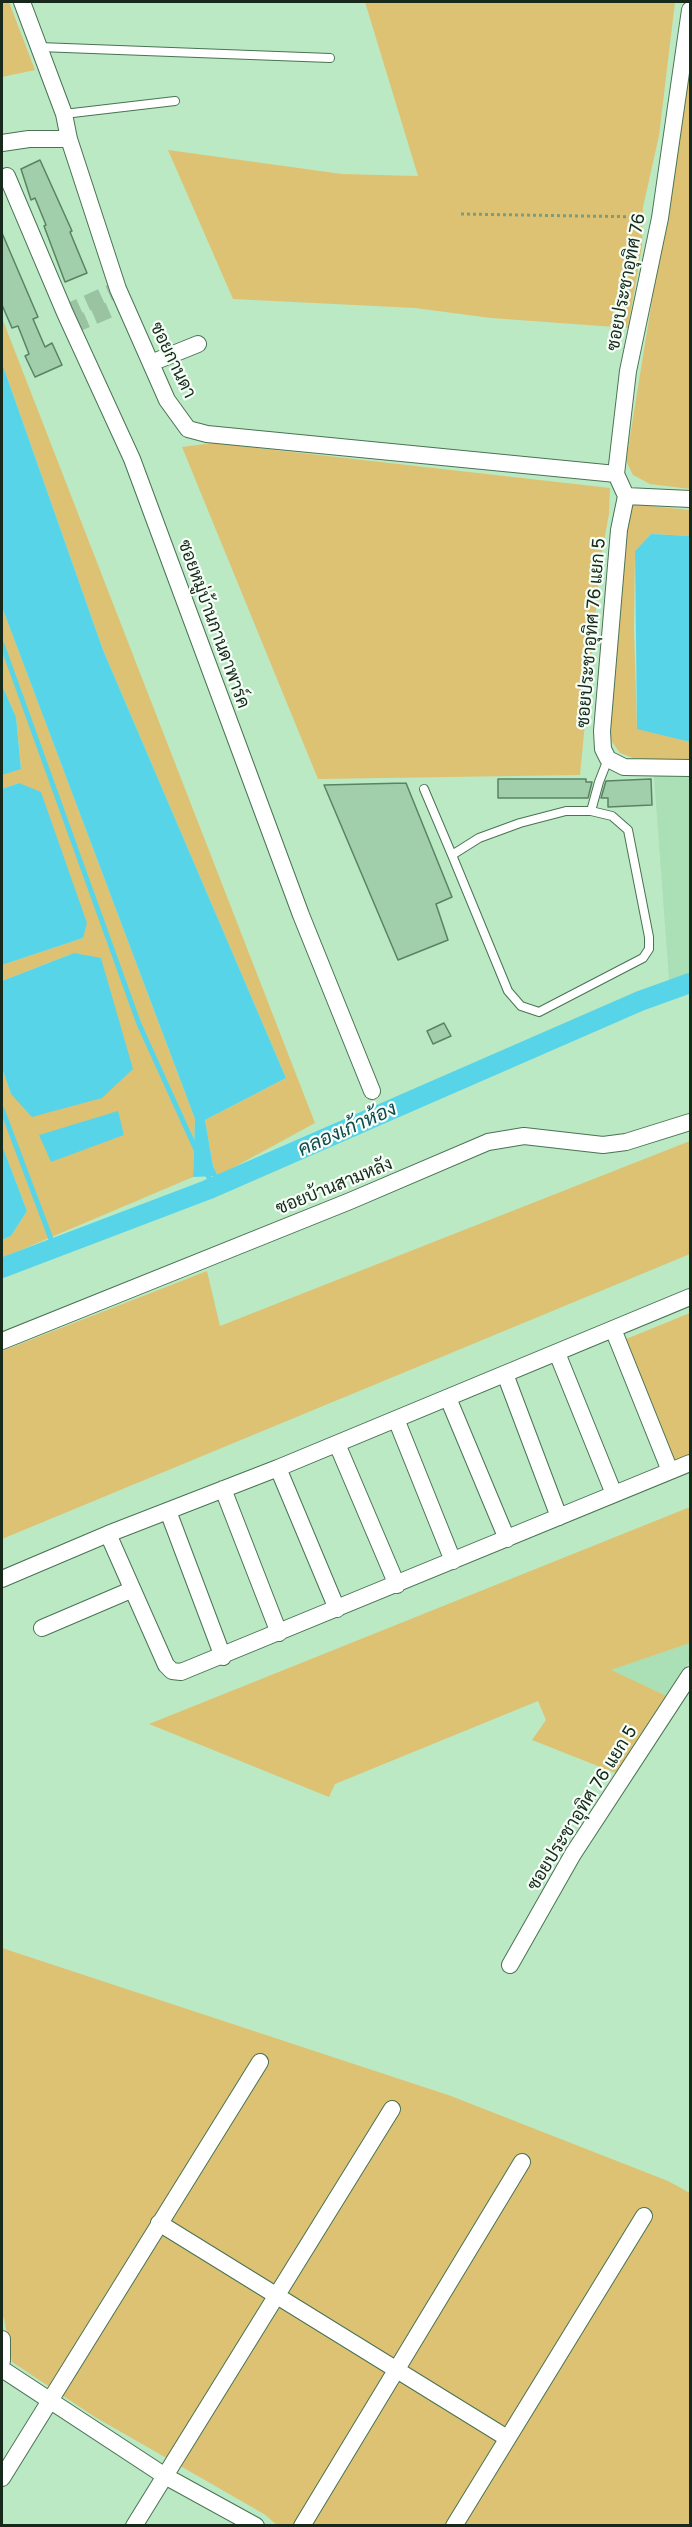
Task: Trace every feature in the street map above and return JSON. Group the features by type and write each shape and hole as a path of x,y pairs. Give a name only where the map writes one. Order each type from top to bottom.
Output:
{"street":[{"name":"ซอยกานดา","path":"22,2 64,114 69,139 118,289 167,400 188,429 207,434 616,474"},
{"name":"ซอยประชาอุทิศ 76","path":"616,474 628,371 660,218 690,10"},
{"path":"2,143 28,139 69,139"},
{"name":"ซอยหมู่บ้านกานดาพาร์ค","path":"7,176 65,313 132,459 301,915 372,1091"},
{"path":"151,363 198,344"},
{"path":"616,474 626,496 690,499"},
{"name":"ซอยประชาอุทิศ 76 แยก 5","path":"608,759 603,749 602,731 619,530 626,496"},
{"path":"608,759 624,767 690,768"},
{"name":"ซอยบ้านสามหลัง","path":"2,1341 350,1201 488,1142 524,1136 603,1145 626,1142 690,1122"},
{"path":"2,1579 108,1534 337,1444 690,1297"},
{"path":"613,1329 670,1471"},
{"path":"557,1353 614,1494"},
{"path":"505,1374 559,1517"},
{"path":"448,1398 507,1539"},
{"path":"396,1419 453,1561"},
{"path":"337,1444 397,1585"},
{"path":"108,1534 166,1665 172,1671 182,1672 690,1463"},
{"path":"278,1468 337,1610"},
{"path":"223,1489 279,1633"},
{"path":"168,1511 223,1657"},
{"path":"42,1628 131,1590"},
{"name":"ซอยประชาอุทิศ 76 แยก 5","path":"510,1965 573,1854 690,1674"},
{"path":"2,2478 48,2400 260,2062"},
{"path":"134,2526 392,2109"},
{"path":"302,2526 522,2162"},
{"path":"454,2526 644,2216"},
{"path":"159,2223 507,2438"},
{"path":"2,2339 2,2361"},
{"path":"2,2370 165,2476 256,2526"}],"lane":[{"path":"39,47 330,58"},
{"path":"64,114 175,101"},
{"path":"591,811 608,759"},
{"path":"424,789 508,992 521,1006 539,1012 644,958 649,949 649,937 628,830 612,816 591,811 566,811 520,823 480,838 452,855"}],"path":[{"path":"462,214 660,218"}],"shaded area":[{"path":"2,2 9,2 35,70 2,77"},
{"path":"365,2 675,2 659,136 643,207 642,246 628,328 491,318 415,308 233,299 168,150 342,174 418,176"},
{"path":"690,66 690,489 650,484 633,475 626,461"},
{"path":"2,318 315,1123 218,1176 213,1166 205,1120 286,1078 103,650 2,363"},
{"path":"213,443 610,488 580,775 318,779 182,447"},
{"path":"632,504 690,510 690,536 651,534 635,551 634,628 637,728 690,742 690,764 633,758 620,753 608,736 626,516"},
{"path":"2,607 195,1119 193,1177 2,1258 2,1240 11,1236 27,1211 2,1145 2,1068 11,1094 74,953 2,981 2,965 83,938 19,783 2,789 2,775 21,768 16,717 2,685"},
{"path":"654,776 690,777 690,975 669,980"},
{"path":"690,1141 690,1254 2,1539 2,1351 207,1271 220,1326"},
{"path":"690,1313 690,1459 675,1465 626,1339"},
{"path":"690,1507 690,1643 611,1670 669,1697 618,1774 532,1740 546,1720 538,1701 335,1784 329,1797 149,1724"},
{"path":"690,1643 690,1660 669,1697 610,1670"},
{"path":"2,1948 451,2096 668,2181 690,2193 690,2525 277,2525 264,2514 95,2417 12,2362 2,2317"}],"water":[{"path":"2,363 103,650 286,1078 205,1120 213,1166 218,1176 193,1177 195,1119 2,607"},
{"path":"651,534 690,536 690,742 637,729 635,551"},
{"path":"2,685 16,717 21,769 2,775"},
{"path":"19,783 41,792 87,923 83,938 2,965 2,789"},
{"path":"74,953 101,958 133,1069 102,1098 32,1117 11,1094 2,1068 2,981"},
{"path":"118,1111 124,1135 51,1162 39,1135"},
{"path":"2,1145 27,1211 11,1236 2,1240"}],"building":[{"path":"40,160 72,231 70,232 87,273 65,282 44,226 46,225 35,198 31,200 21,169"},
{"path":"2,233 38,317 33,319 45,347 52,343 62,365 35,377 25,356 29,354 18,326 12,328 2,305"},
{"path":"498,779 586,779 586,782 592,782 588,798 498,798"},
{"path":"651,779 652,805 608,807 608,798 601,798 606,781"},
{"path":"406,783 452,897 436,904 448,940 398,960 324,785"},
{"path":"444,1023 451,1036 433,1044 427,1031"}],"waterway":[{"path":"2,644 139,1024 197,1152"},
{"name":"คลองเก้าห้อง","path":"2,1268 207,1190 640,1001 690,983"},
{"path":"2,1109 54,1247"},
{"path":"206,1171 213,1187"}],"tunnel":[{"path":"65,313 118,289"},
{"path":"72,326 125,303"}]}
